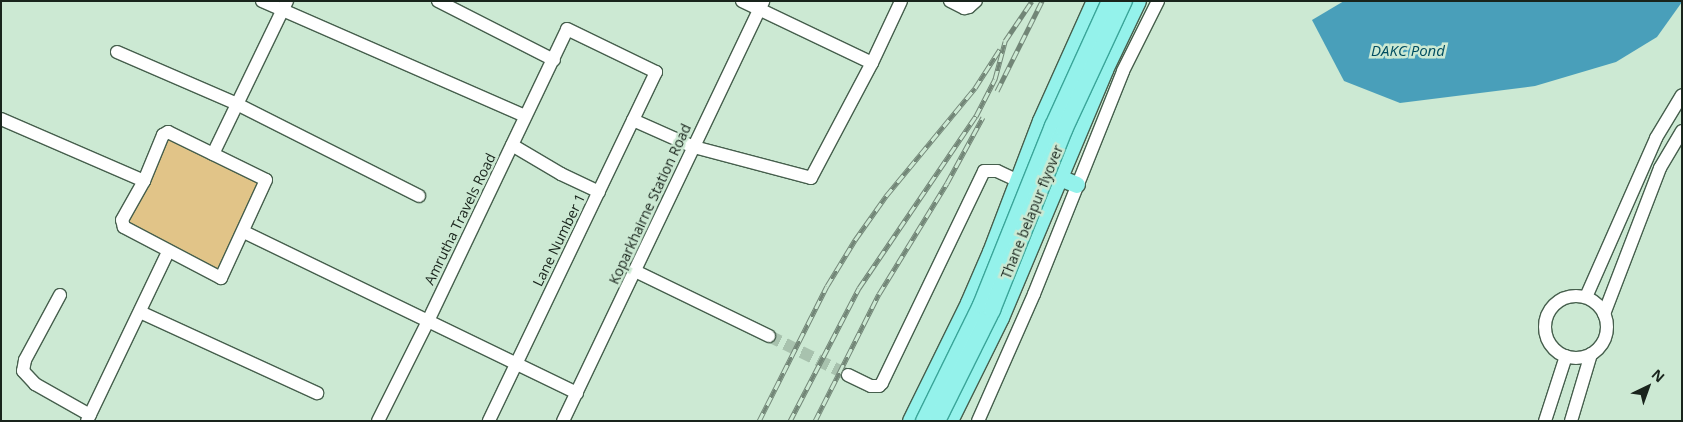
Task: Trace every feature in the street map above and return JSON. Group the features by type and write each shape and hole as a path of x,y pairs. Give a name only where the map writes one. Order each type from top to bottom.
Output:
{"main road":[{"path":"911,421 969,303 1070,54 1096,1"},
{"name":"Thane belapur flyover","path":"924,421 981,305 1053,126 1110,1"},
{"name":"Thane belapur flyover","path":"937,421 995,302 1064,130 1124,1"},
{"path":"950,421 1001,318 1105,70 1138,1"},
{"path":"1024,165 1077,185"}],"street":[{"path":"262,1 284,6 525,116"},
{"path":"438,1 554,60"},
{"path":"742,1 761,5 872,63"},
{"path":"633,120 694,147 811,178 872,63 901,1"},
{"path":"950,1 964,8 969,7 976,1"},
{"path":"978,421 1034,294 1123,72 1158,1"},
{"name":"Koparkhairne Station Road","path":"564,421 761,5"},
{"path":"213,154 284,6"},
{"name":"Amrutha Travels Road","path":"378,421 428,321 525,116 554,60 567,29 656,72"},
{"path":"117,52 237,104 419,196"},
{"name":"Lane Number 1","path":"489,421 656,72"},
{"path":"1586,297 1656,138 1682,95"},
{"path":"1,119 144,181"},
{"path":"1604,314 1660,168 1682,131"},
{"path":"168,132 266,180 244,232 221,278 168,252 124,227 122,220 144,181 165,133 168,132"},
{"path":"512,145 599,192"},
{"path":"848,375 875,387 882,383 984,171 997,171 1071,201"},
{"path":"244,232 577,394"},
{"path":"60,295 25,360 24,371 34,384 89,418 168,252"},
{"path":"635,271 769,336"},
{"path":"1567,297 1586,297 1594,301 1604,314 1607,332 1604,341 1591,354 1583,357 1566,356 1558,352 1548,340 1545,323 1547,315 1558,301 1567,297"},
{"path":"140,312 317,393"},
{"path":"1570,421 1591,354"},
{"path":"1545,421 1566,356"}],"shaded area":[{"path":"160,134 262,184 220,272 117,222"}],"water":[{"name":"DAKC Pond","path":"1344,1 1682,2 1657,37 1616,62 1535,86 1400,103 1344,81 1312,20"}],"tunnel":[{"path":"769,336 848,375"}],"railway":[{"path":"790,421 859,288 976,116 995,79 1005,41 1032,1"},
{"path":"997,91 1042,1"},
{"path":"759,421 827,286 855,240 886,196 975,88 1000,49"},
{"path":"815,421 879,294 947,183 983,117"}]}
